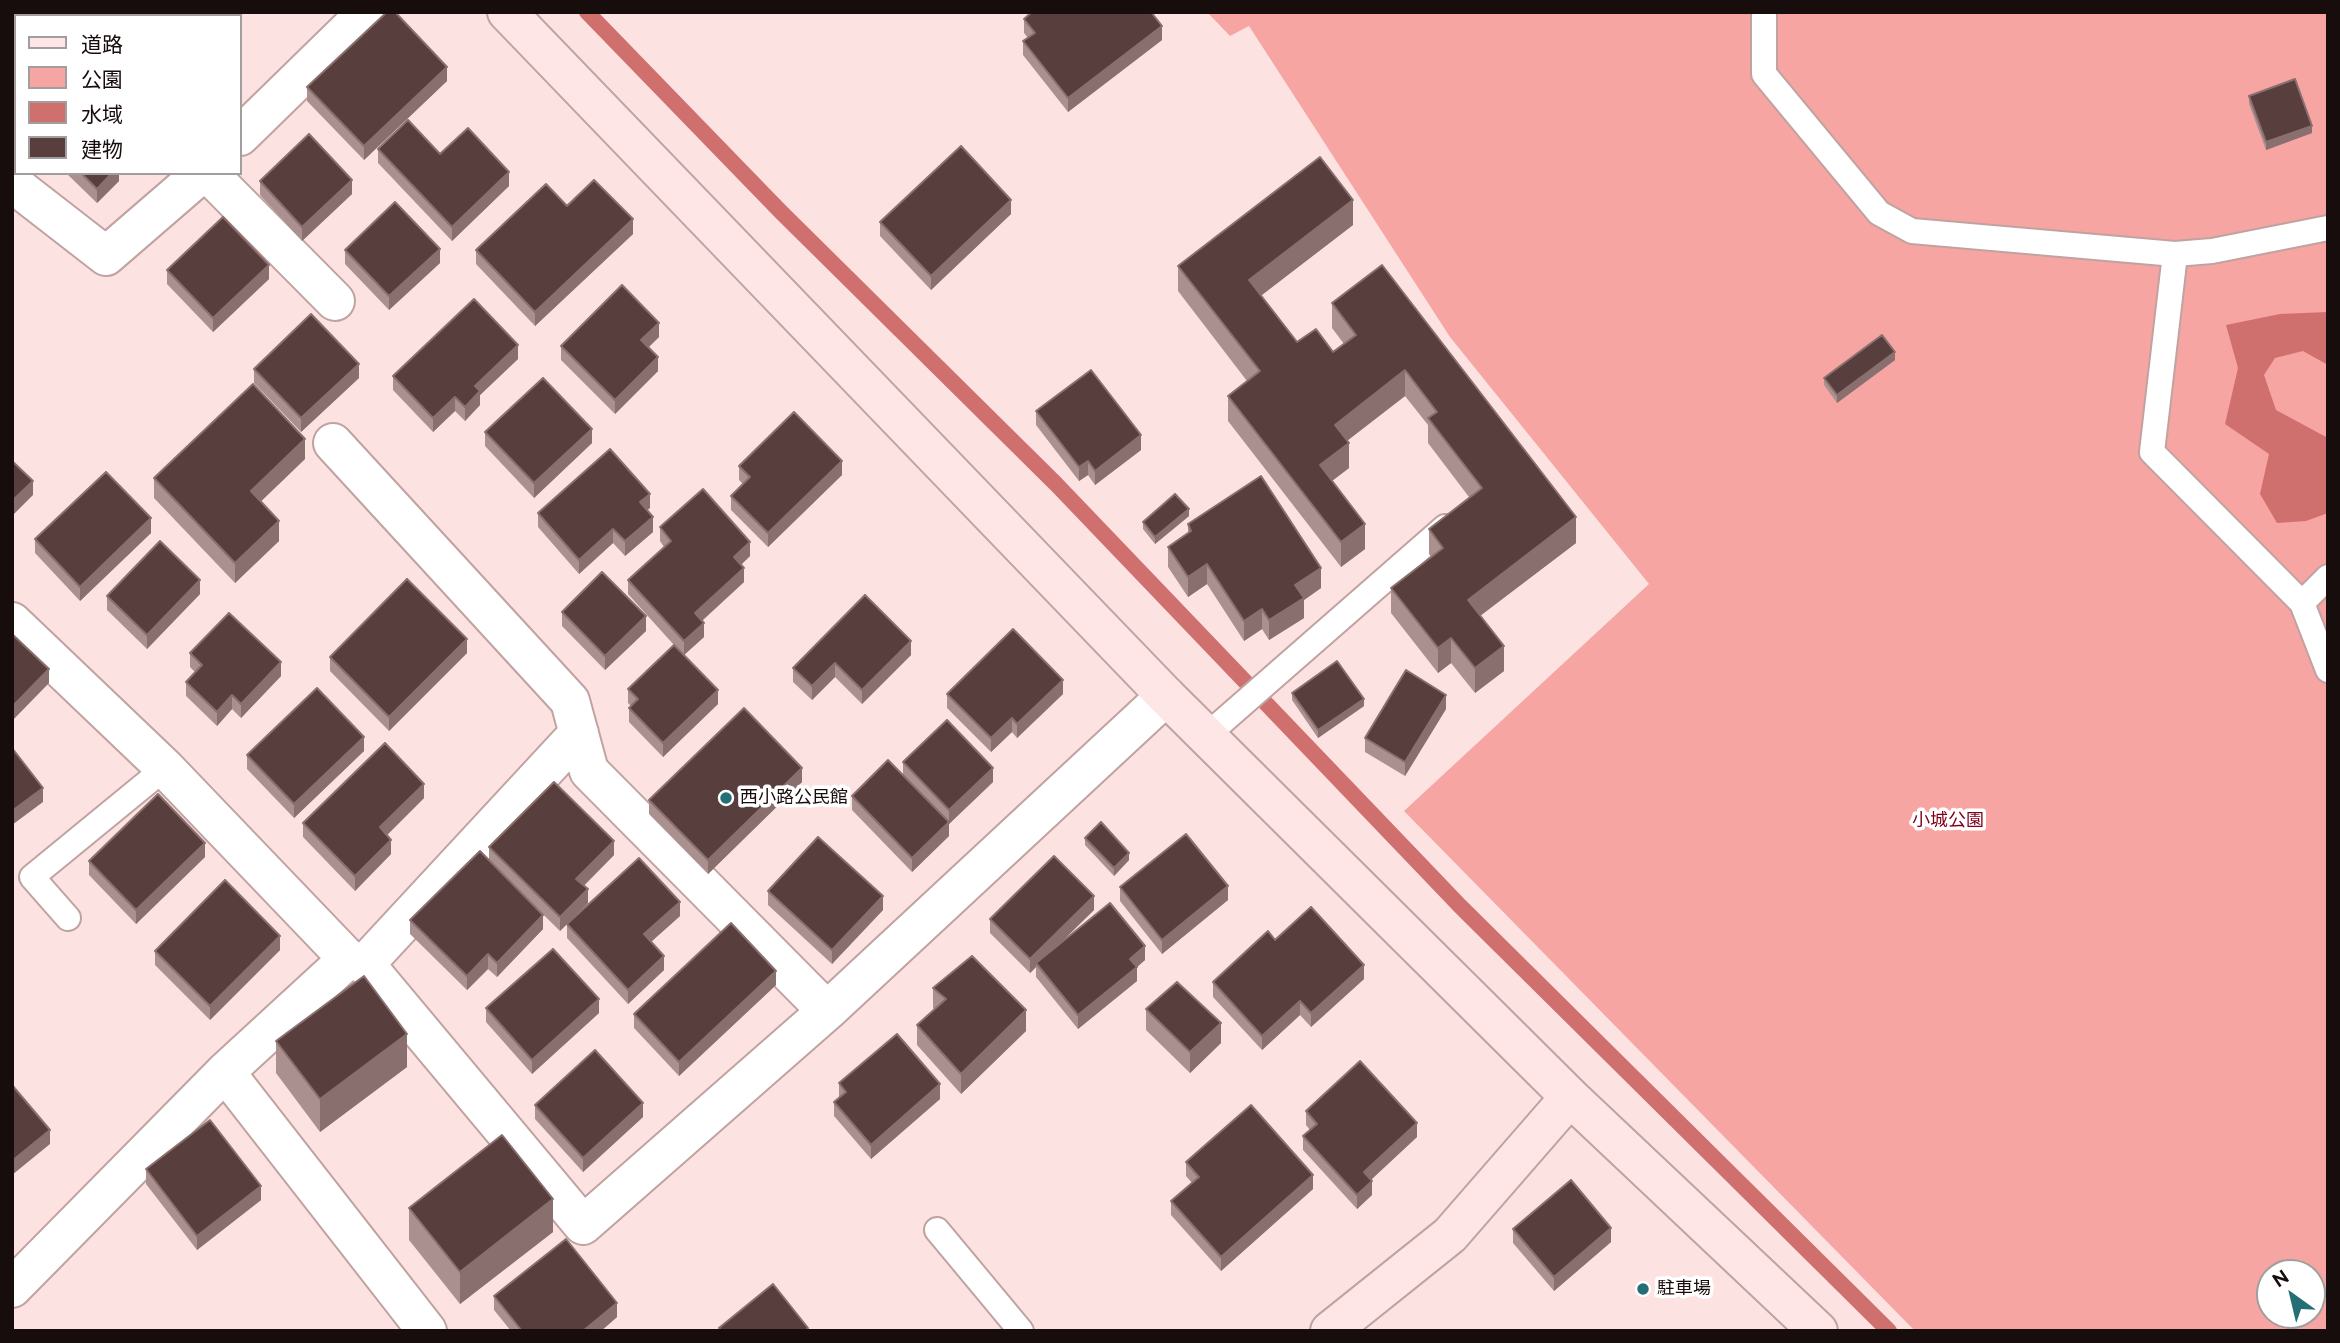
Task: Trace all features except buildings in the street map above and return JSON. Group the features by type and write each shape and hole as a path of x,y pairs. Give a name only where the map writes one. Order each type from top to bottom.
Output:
{"street":[{"path":"242,134 367,12"},
{"path":"507,12 1166,696 1570,1097 1818,1331"},
{"path":"12,183 106,257 200,175"},
{"path":"210,175 335,301"},
{"path":"333,443 570,701 589,771 827,1011"},
{"path":"12,622 165,768 357,961 583,1225 827,1011 1166,696"},
{"path":"12,1287 225,1072 357,961 579,733"},
{"path":"225,1072 427,1331"},
{"path":"1330,1331 1450,1235 1570,1097"}],"lane":[{"path":"1765,12 1764,74 1879,213 1912,231 2175,254 2212,251 2328,228"},
{"path":"2175,254 2152,452 2302,603 2328,670"},
{"path":"1206,736 1446,527"},
{"path":"2302,603 2328,576"},
{"path":"68,918 33,877 165,768"},
{"path":"937,1230 1021,1331"}],"green space":[{"name":"小城公園","path":"1207,12 2328,12 2328,1331 1915,1331 1404,811 1649,584 1450,337 1249,26 1230,36"}],"water":[{"path":"2328,312 2328,365 2303,351 2275,358 2264,375 2276,410 2328,438 2328,513 2306,521 2277,523 2260,494 2269,454 2225,424 2238,368 2226,325 2280,314"}],"waterway":[{"path":"587,12 780,211 1056,484 1460,906 1889,1331"}],"place":[{"name":"西小路公民館","path":"726,798"},
{"name":"駐車場","path":"1643,1289"}]}
